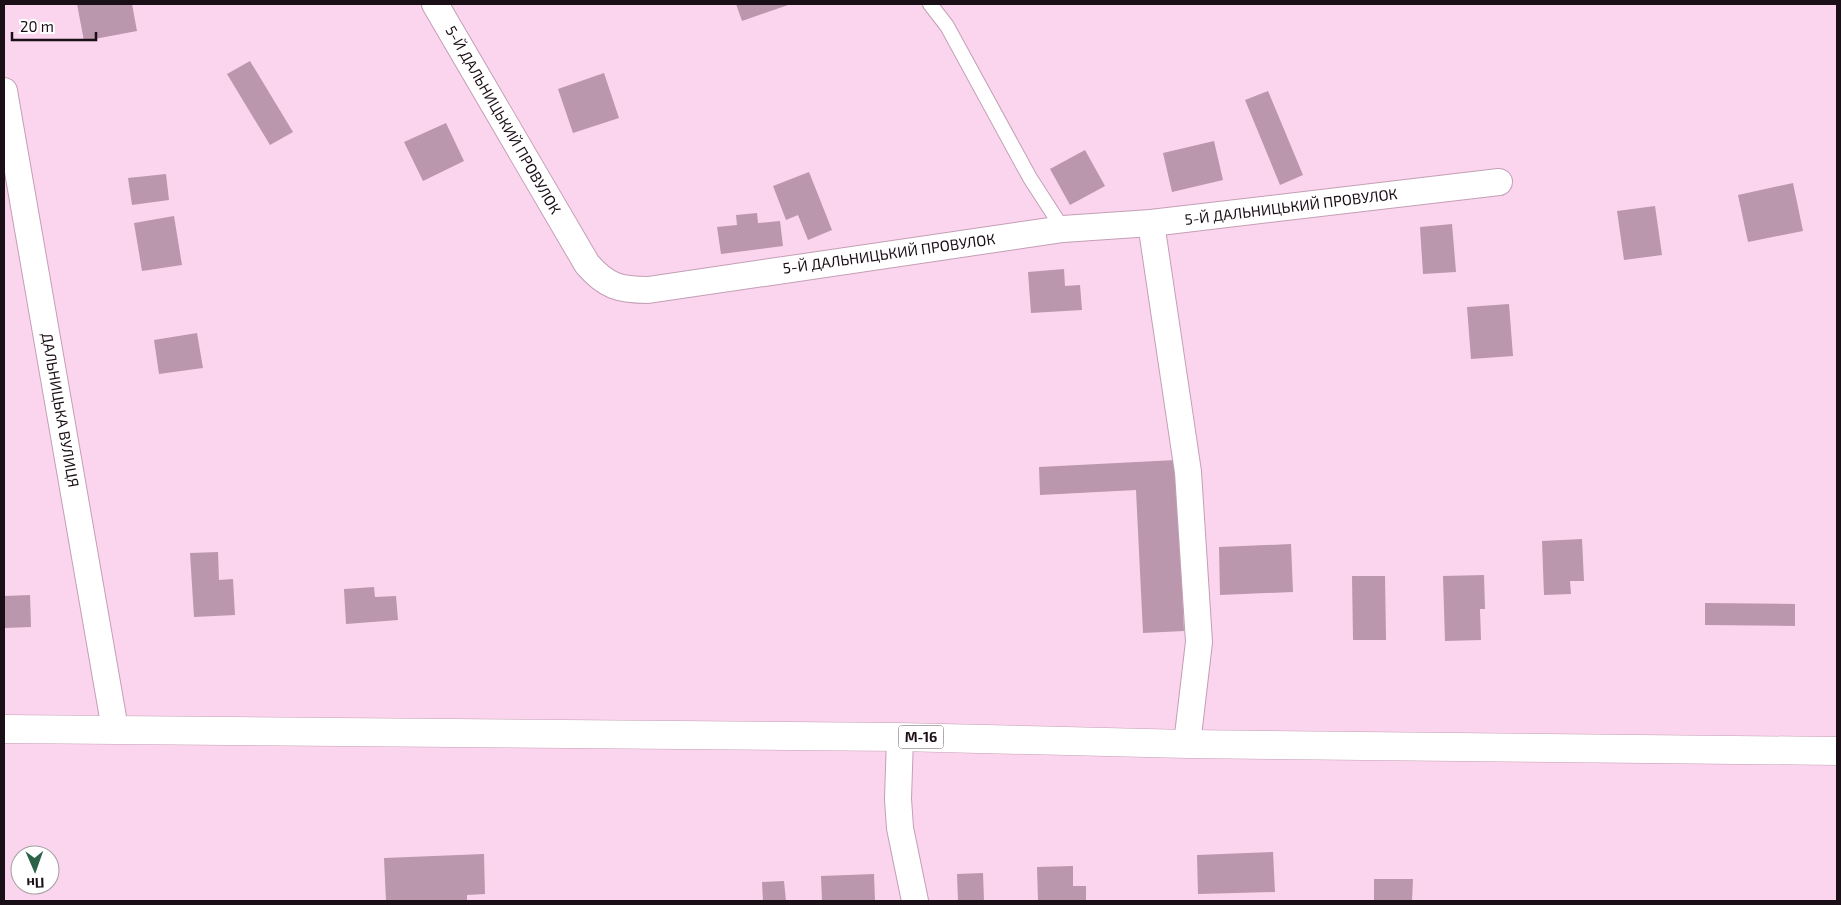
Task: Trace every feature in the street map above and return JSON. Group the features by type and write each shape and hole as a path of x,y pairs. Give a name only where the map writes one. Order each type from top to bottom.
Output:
{"highway":[{"name":"М-16","path":"5,733 115,729 900,737 1187,744 1837,751"}],"street":[{"name":"5-Й ДАЛЬНИЦЬКИЙ ПРОВУЛОК","path":"436,4 587,264 598,277 611,285 630,290 648,290 1063,229 1150,224 1499,182"},
{"name":"ДАЛЬНИЦЬКА ВУЛИЦЯ","path":"4,91 115,729"},
{"path":"1150,224 1188,472 1199,642 1187,744"},
{"path":"900,737 898,799 900,828 915,901"}],"lane":[{"path":"930,4 947,26 1030,178 1063,229"}],"building":[{"path":"77,4 132,4 137,31 84,41"},
{"path":"736,4 791,4 742,21"},
{"path":"250,61 293,132 270,145 227,74"},
{"path":"604,73 619,118 573,133 558,89"},
{"path":"1268,91 1303,175 1280,185 1245,100"},
{"path":"446,123 464,161 423,181 404,142"},
{"path":"1214,141 1223,180 1172,192 1163,153"},
{"path":"1085,150 1105,186 1070,205 1050,169"},
{"path":"809,172 832,230 808,240 798,215 786,220 773,186"},
{"path":"166,174 169,200 132,205 128,178"},
{"path":"1793,183 1803,231 1748,242 1738,195"},
{"path":"1655,206 1662,255 1624,260 1617,211"},
{"path":"757,213 758,223 780,221 783,246 721,254 717,227 737,225 736,215"},
{"path":"174,216 182,265 142,271 134,223"},
{"path":"1452,224 1456,272 1423,274 1420,227"},
{"path":"1064,269 1065,286 1080,285 1082,310 1031,313 1028,272"},
{"path":"1509,304 1513,356 1471,359 1467,307"},
{"path":"197,333 203,368 159,374 154,340"},
{"path":"1176,460 1184,631 1143,633 1136,490 1040,495 1039,467"},
{"path":"1582,539 1584,581 1570,581 1571,594 1544,595 1542,541"},
{"path":"1291,544 1293,592 1220,595 1219,547"},
{"path":"218,552 219,580 233,579 235,615 194,617 190,553"},
{"path":"1484,575 1485,609 1480,609 1481,640 1445,641 1443,576"},
{"path":"1352,576 1385,576 1386,640 1353,640"},
{"path":"374,587 375,597 396,596 398,620 346,624 344,589"},
{"path":"30,595 31,627 4,628 4,596"},
{"path":"1705,603 1795,604 1795,626 1705,625"},
{"path":"1273,852 1275,892 1198,894 1197,855"},
{"path":"484,854 485,894 467,895 467,901 386,901 384,858"},
{"path":"1073,866 1073,886 1086,886 1086,901 1038,901 1037,867"},
{"path":"983,873 984,901 958,901 957,874"},
{"path":"874,874 875,901 822,901 821,876"},
{"path":"1374,879 1413,879 1412,901 1374,901"},
{"path":"784,881 786,901 763,901 762,882"}]}
